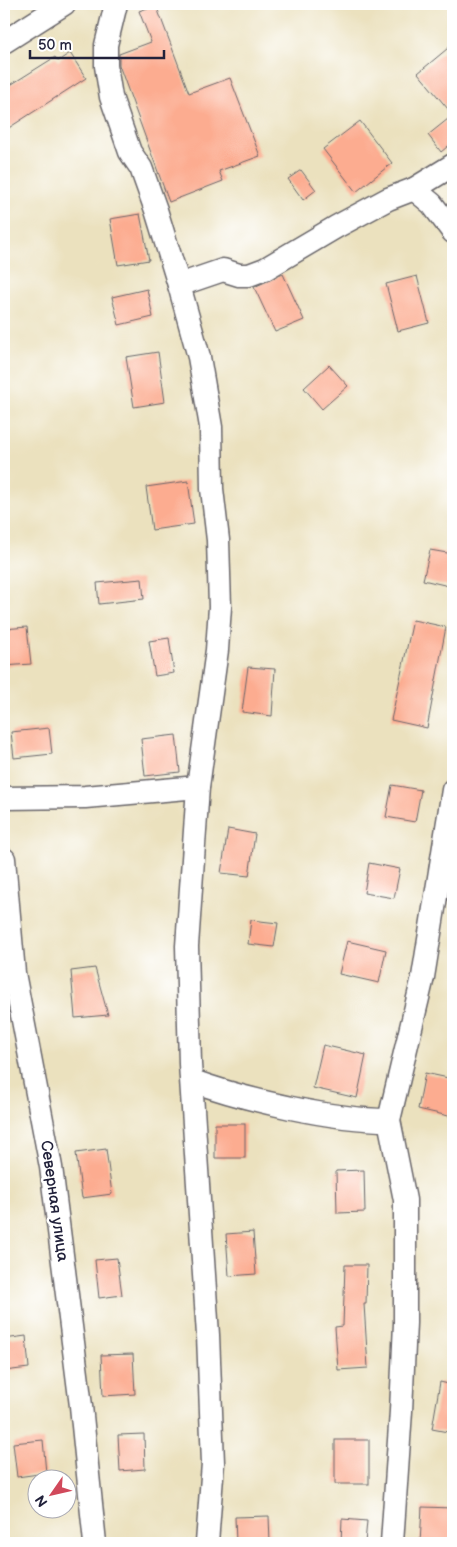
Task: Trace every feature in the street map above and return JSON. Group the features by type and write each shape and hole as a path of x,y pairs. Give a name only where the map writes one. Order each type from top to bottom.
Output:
{"street":[{"path":"4,42 64,4"},
{"path":"116,4 106,45 106,66 111,97 130,152 141,168 156,210 179,285 205,385 211,427 212,488 218,540 220,607 217,650 198,787 187,946 192,1081 214,1463 207,1543"},
{"path":"179,285 223,270 239,275 265,269 362,212 388,198 414,189 453,165"},
{"path":"414,189 432,204 453,232"},
{"path":"4,798 130,795 198,787"},
{"path":"392,1543 403,1372 405,1200 389,1120 423,977 453,790"},
{"name":"Северная улица","path":"4,860 14,973 51,1167 81,1406 95,1543"},
{"path":"192,1081 219,1090 294,1107 366,1120 389,1120"}],"building":[{"path":"156,5 189,93 230,78 260,156 219,171 223,181 169,202 119,65 119,54 151,42 139,11"},
{"path":"453,44 453,115 418,73"},
{"path":"70,53 86,78 4,131 4,89 55,57 58,61"},
{"path":"453,115 453,142 441,152 428,135"},
{"path":"360,121 392,163 356,192 323,149"},
{"path":"301,170 316,190 303,200 288,179"},
{"path":"140,214 149,260 118,265 110,219"},
{"path":"283,274 304,320 275,332 254,287"},
{"path":"417,276 429,323 398,331 386,284"},
{"path":"147,289 153,317 119,325 112,297"},
{"path":"158,352 165,402 134,407 126,357"},
{"path":"329,365 348,386 322,409 304,388"},
{"path":"188,481 194,524 152,530 146,487"},
{"path":"430,550 453,554 453,587 423,580"},
{"path":"142,579 144,599 99,604 97,583"},
{"path":"413,620 446,627 427,728 391,720"},
{"path":"27,627 31,664 4,666 4,629"},
{"path":"169,638 174,673 155,676 149,641"},
{"path":"248,667 275,669 272,716 242,712"},
{"path":"49,728 52,754 14,758 11,732"},
{"path":"176,735 180,772 145,776 141,739"},
{"path":"392,785 421,790 415,822 386,817"},
{"path":"228,829 255,834 249,876 221,873"},
{"path":"369,863 400,869 394,898 364,893"},
{"path":"251,920 278,923 274,947 248,944"},
{"path":"347,941 386,950 379,983 339,974"},
{"path":"95,968 108,1015 75,1018 71,971"},
{"path":"323,1045 366,1055 357,1098 313,1088"},
{"path":"425,1073 453,1079 453,1117 418,1109"},
{"path":"215,1124 245,1124 245,1158 215,1158"},
{"path":"106,1149 112,1194 82,1198 76,1153"},
{"path":"364,1170 365,1212 337,1213 336,1171"},
{"path":"253,1232 256,1274 229,1276 226,1234"},
{"path":"117,1258 122,1295 99,1298 95,1260"},
{"path":"345,1265 367,1265 366,1304 364,1304 368,1368 338,1370 335,1327 343,1326"},
{"path":"26,1336 29,1368 4,1371 4,1339"},
{"path":"133,1354 135,1394 103,1396 101,1355"},
{"path":"440,1382 453,1385 453,1433 432,1429"},
{"path":"144,1434 145,1469 120,1471 118,1435"},
{"path":"43,1440 46,1470 28,1470 28,1475 17,1477 13,1443"},
{"path":"335,1440 369,1440 369,1484 335,1484"},
{"path":"422,1507 453,1508 453,1543 420,1543"},
{"path":"269,1516 270,1543 236,1543 235,1517"},
{"path":"342,1519 367,1521 365,1543 341,1543"}]}
